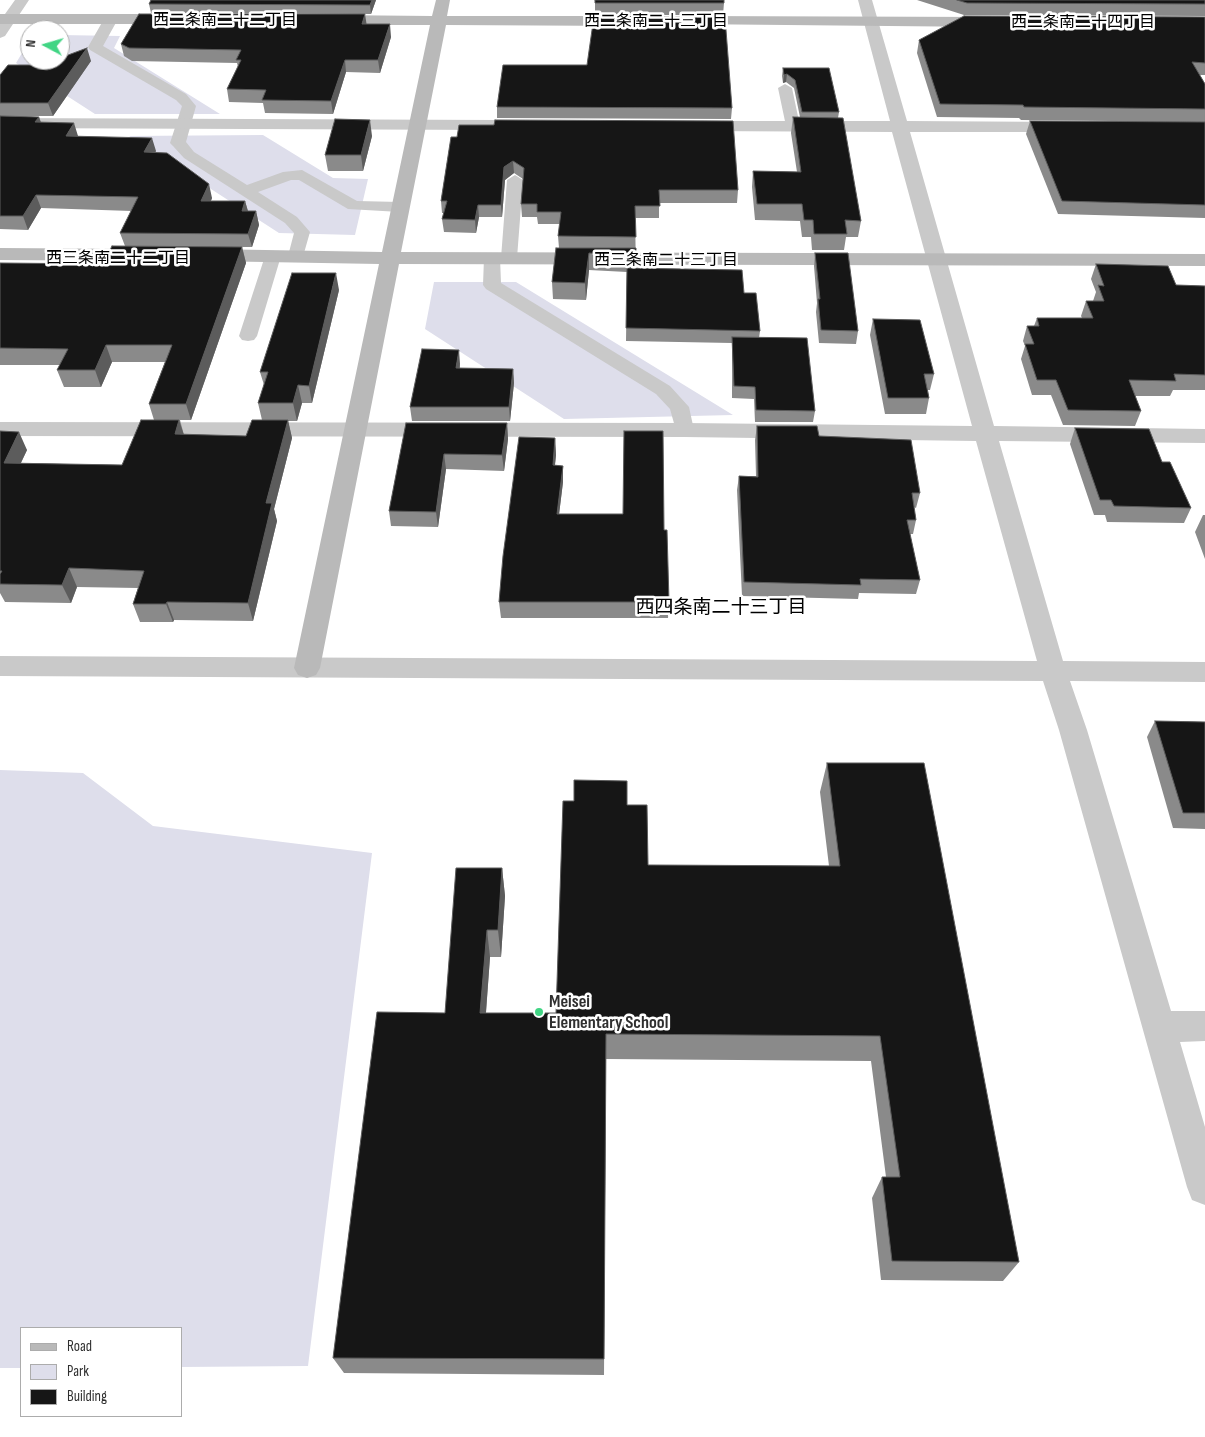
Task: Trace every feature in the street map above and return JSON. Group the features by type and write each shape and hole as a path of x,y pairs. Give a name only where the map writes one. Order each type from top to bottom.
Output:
{"street":[{"path":"0,32 5,19 22,0"},
{"path":"307,668 441,10"},
{"path":"310,20 441,10 648,21"},
{"path":"868,11 1053,672 1072,730 1205,1187"},
{"path":"677,21 868,11 1002,22"},
{"path":"5,19 191,20"},
{"path":"0,123 517,125"},
{"path":"674,126 1087,127"},
{"path":"0,254 166,255"},
{"path":"185,255 390,258 1205,260"},
{"path":"0,429 684,430 1205,436"},
{"path":"0,666 1205,672"},
{"path":"1158,1026 1205,1026"}],"lane":[{"path":"112,19 95,47 180,98 189,106 178,143 189,155 290,220 302,232 296,256"},
{"path":"785,88 793,126"},
{"path":"246,191 289,175 302,175 338,199 354,206 400,207"},
{"path":"515,180 500,258 492,285 663,390 679,407 684,430"},
{"path":"248,336 273,256"}],"green space":[{"path":"70,35 120,36 114,48 220,114 95,114 27,70 70,70"},
{"path":"20,56 20,66 16,63"},
{"path":"263,135 333,178 368,179 355,235 279,233 129,136"},
{"path":"434,282 516,282 733,415 564,419 425,329"},
{"path":"0,770 83,773 153,826 372,853 308,1366 182,1367 182,1327 20,1327 20,1368 0,1368"}],"building":[{"path":"151,0 372,0 370,5 149,4"},
{"path":"595,0 724,0 724,3 595,3"},
{"path":"957,0 1205,0 1205,4 967,3"},
{"path":"139,14 365,14 362,24 390,24 378,60 345,60 331,101 262,100 266,90 227,89 241,60 236,60 241,50 129,48 121,44"},
{"path":"594,16 725,17 732,108 497,107 503,65 587,65"},
{"path":"964,16 1205,17 1205,63 1192,62 1205,84 1205,109 940,104 919,40"},
{"path":"87,48 48,103 0,103 0,75 8,65 20,65 20,70 70,70 70,54"},
{"path":"783,68 829,68 839,112 802,112 795,80 787,74 784,75"},
{"path":"0,116 39,117 35,122 74,123 66,136 152,138 144,152 167,153 209,184 201,201 245,201 242,211 256,211 248,234 120,233 138,197 36,195 23,216 0,216"},
{"path":"793,117 843,118 861,221 845,220 847,234 814,234 813,220 804,220 802,204 757,204 753,171 801,172"},
{"path":"335,119 370,120 361,155 325,155"},
{"path":"495,120 733,121 738,190 659,190 660,206 635,206 636,237 558,236 561,212 537,212 537,204 521,204 524,168 513,161 504,167 501,205 478,205 475,220 442,219 447,201 441,201 451,137 457,137 459,125 494,125"},
{"path":"1030,121 1205,122 1205,205 1062,201"},
{"path":"112,246 242,247 186,404 149,404 172,345 106,345 95,370 57,370 68,349 0,348 0,263 103,264"},
{"path":"556,248 636,248 636,256 589,253 585,283 552,282"},
{"path":"815,253 848,253 858,331 821,330"},
{"path":"1096,264 1168,266 1176,285 1205,286 1205,375 1174,374 1176,381 1129,380 1141,411 1068,410 1056,380 1037,380 1025,344 1034,344 1027,326 1039,326 1037,318 1093,318 1086,301 1104,301 1098,285 1104,286"},
{"path":"627,268 742,270 744,293 756,293 760,331 626,328"},
{"path":"292,273 336,273 309,386 298,385 293,403 258,403 268,372 260,372"},
{"path":"873,319 920,320 934,374 924,374 929,398 888,398"},
{"path":"732,337 807,338 815,411 756,410 755,387 734,386"},
{"path":"422,349 459,350 456,368 513,369 509,407 410,407"},
{"path":"141,420 179,420 175,434 246,436 252,420 288,420 266,503 272,503 248,603 167,602 166,604 133,604 144,571 69,568 62,585 0,584 0,574 2,571 0,571 0,431 19,432 4,463 122,465"},
{"path":"406,423 507,423 502,455 444,454 436,512 389,511"},
{"path":"757,426 817,426 819,436 911,440 920,493 912,493 916,520 907,520 920,580 860,579 861,585 744,582 739,476 758,477"},
{"path":"1075,428 1149,429 1162,462 1170,462 1191,508 1114,506 1111,500 1100,500"},
{"path":"624,431 663,431 664,530 667,530 669,602 499,602 503,556 519,437 555,438 553,465 563,466 557,514 623,514"},
{"path":"1155,721 1205,722 1205,813 1183,813"},
{"path":"827,763 924,763 1019,1262 892,1261 882,1177 900,1177 880,1036 606,1034 604,1359 333,1358 377,1012 445,1013 456,868 502,868 498,930 487,930 480,1013 556,1013 563,801 574,801 574,780 627,781 627,805 647,805 648,865 840,866"}],"place":[{"name":"Meisei Elementary School","path":"539,1012"}],"district":[{"name":"西二条南二十二丁目","path":"225,21"},
{"name":"西二条南二十三丁目","path":"656,22"},
{"name":"西二条南二十四丁目","path":"1083,23"},
{"name":"西三条南二十二丁目","path":"118,259"},
{"name":"西三条南二十三丁目","path":"666,261"},
{"name":"西四条南二十三丁目","path":"721,608"}]}
